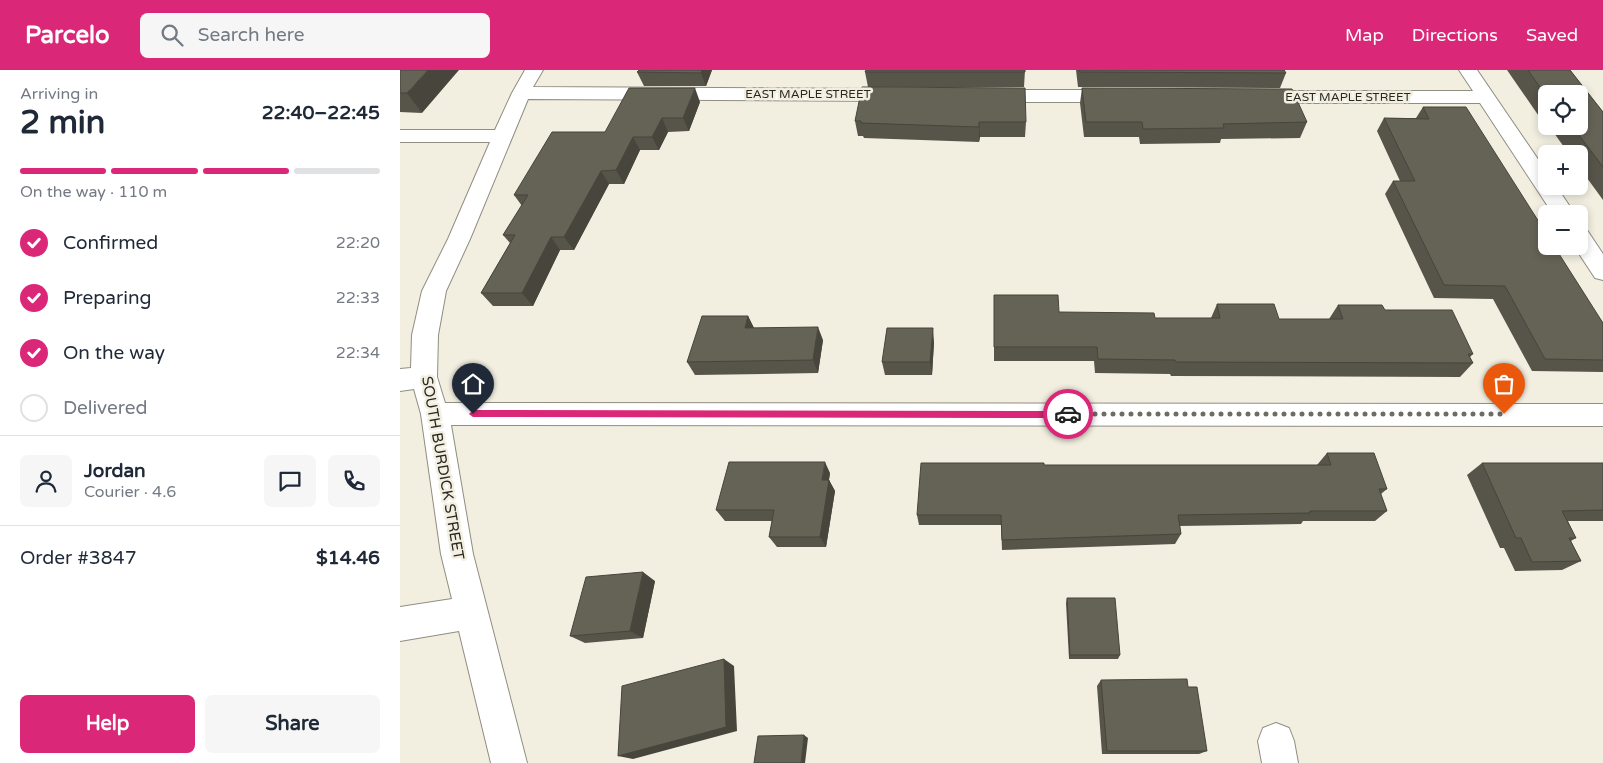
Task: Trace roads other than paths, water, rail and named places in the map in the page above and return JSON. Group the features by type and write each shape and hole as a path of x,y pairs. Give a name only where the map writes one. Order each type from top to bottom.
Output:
{"street":[{"path":"1468,70 1558,205"},
{"name":"EAST MAPLE STREET","path":"527,81 911,95"},
{"name":"SOUTH BURDICK STREET","path":"509,763 457,554 434,414 412,378 425,335 434,292 527,81"},
{"path":"970,95 1132,97"},
{"name":"EAST MAPLE STREET","path":"1241,97 1486,97"},
{"path":"400,136 502,136"},
{"path":"1588,250 1603,272"},
{"path":"434,414 1603,414"},
{"path":"400,624 472,612"}]}
